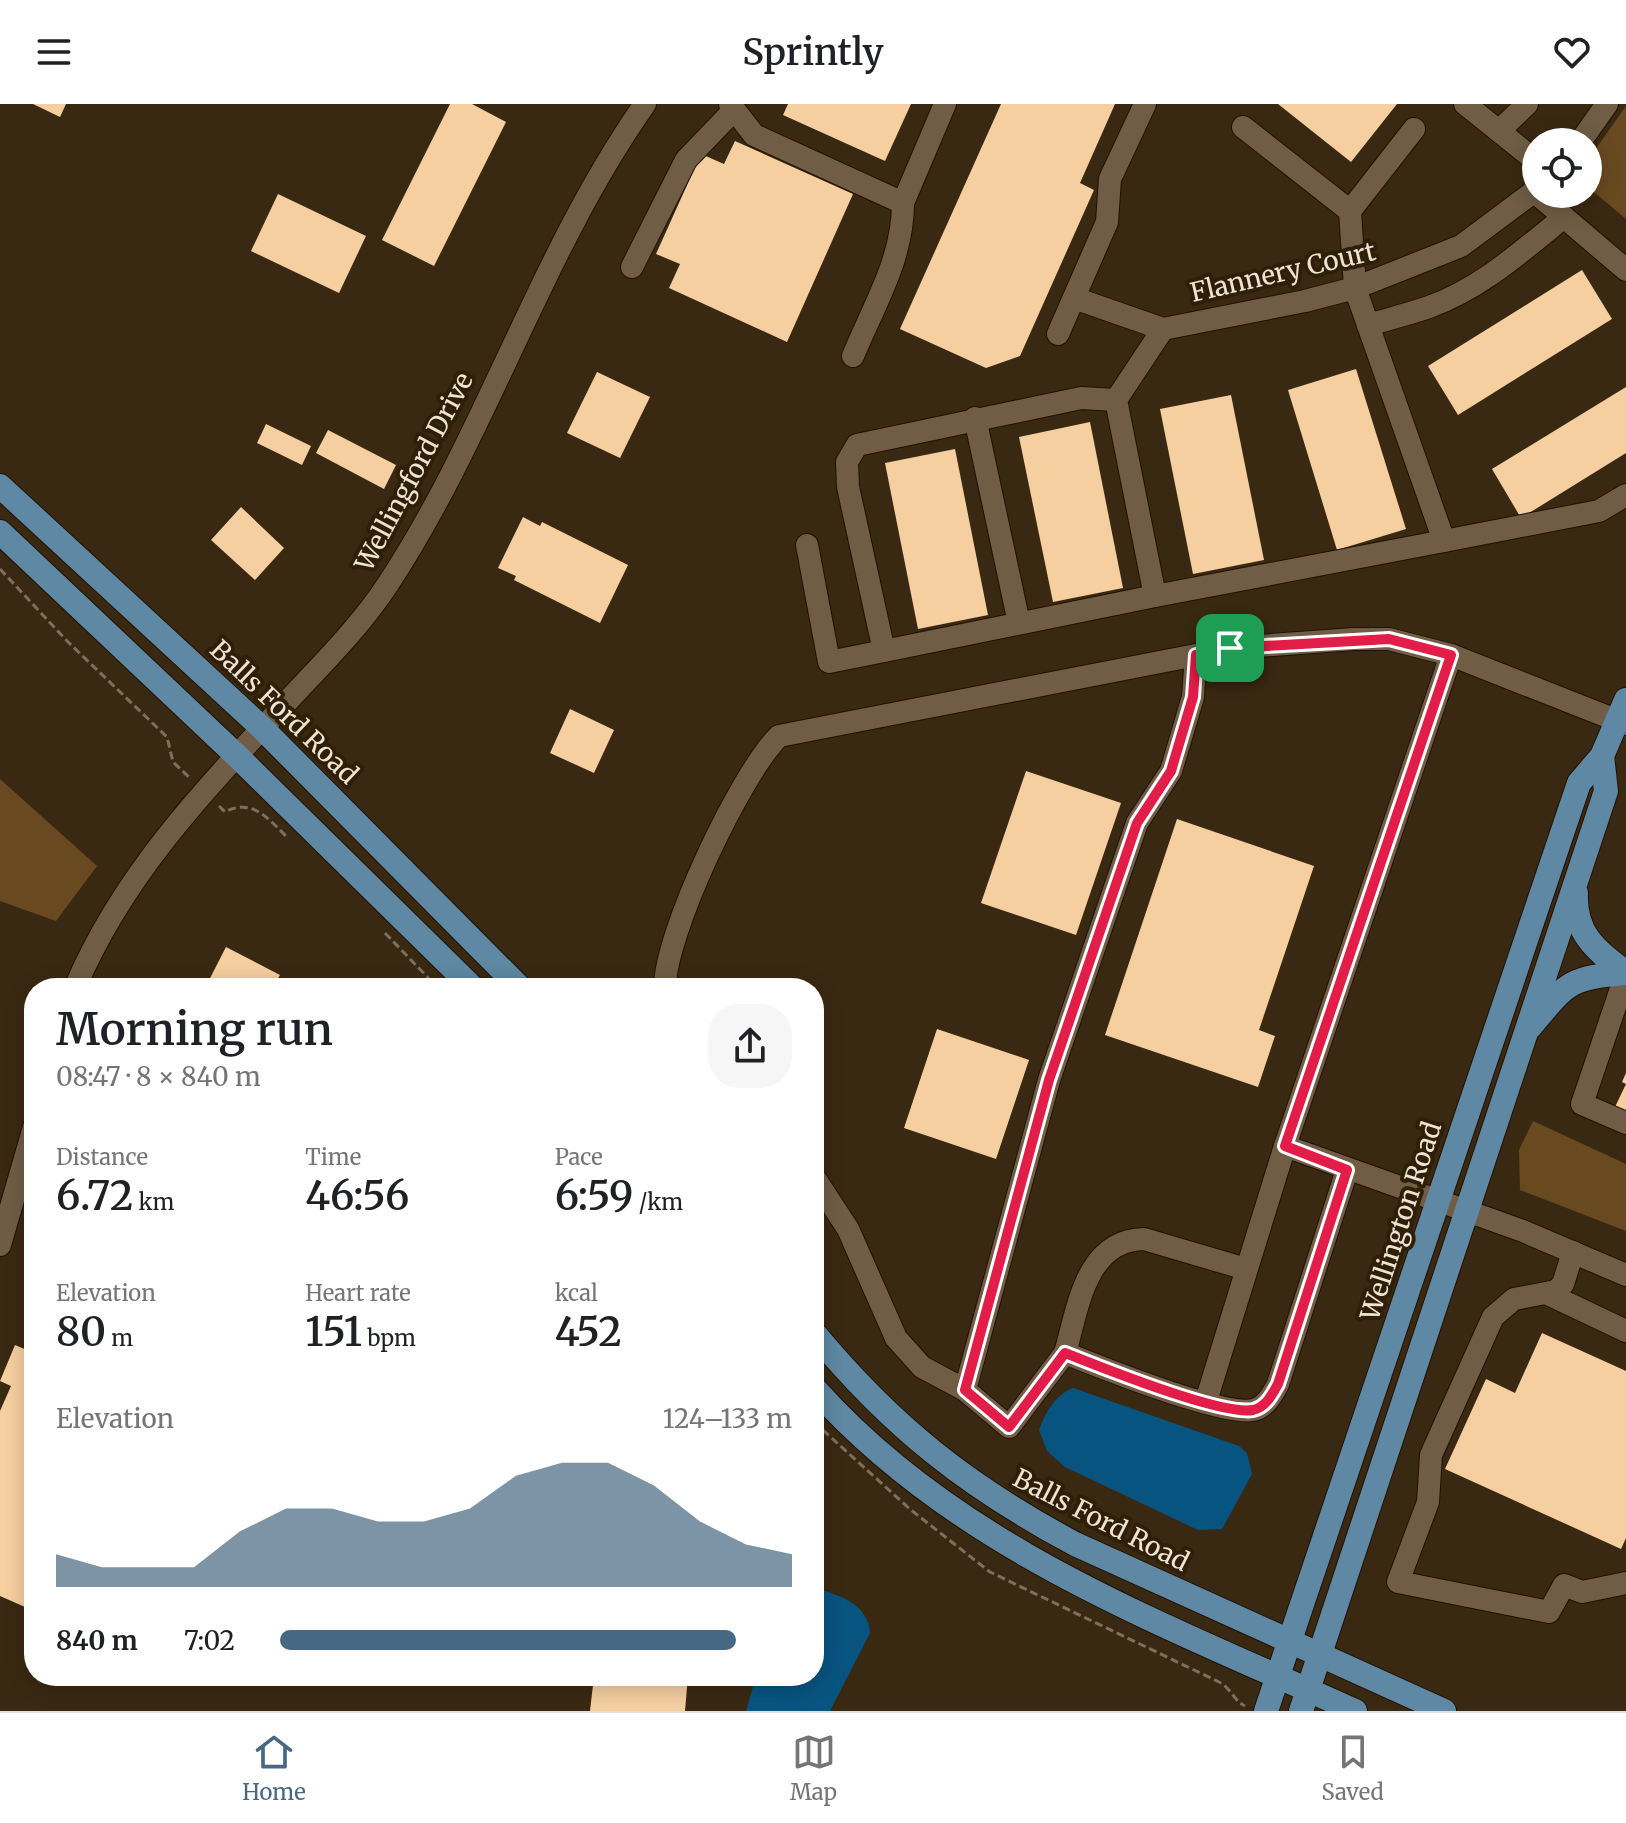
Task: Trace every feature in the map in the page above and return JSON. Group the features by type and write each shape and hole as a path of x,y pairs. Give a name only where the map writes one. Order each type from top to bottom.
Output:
{"main road":[{"name":"Balls Ford Road","path":"0,486 262,728 510,978"},
{"path":"0,532 236,755 463,978"},
{"name":"Wellington Road","path":"1266,1711 1579,783 1602,756 1623,714"},
{"name":"Wellington Road","path":"1304,1700 1606,791 1602,756"},
{"path":"1576,877 1576,913 1583,936 1626,974"},
{"path":"1522,1037 1569,984 1583,978 1626,974"},
{"name":"Balls Ford Road","path":"824,1344 898,1426 982,1490 1075,1544 1444,1711"},
{"path":"824,1397 921,1486 1021,1555 1279,1675 1304,1700 1355,1711"}],"street":[{"name":"Wellingford Drive","path":"80,978 107,922 162,840 356,626 412,545 597,177 645,104"},
{"path":"853,356 897,258 902,239 903,203 945,104"},
{"path":"1058,334 1107,222 1110,179 1145,104"},
{"path":"1465,104 1522,150"},
{"path":"1499,131 1527,104"},
{"path":"1590,128 1607,104"},
{"path":"632,267 686,160 738,109 754,135 903,203"},
{"path":"1243,127 1350,211"},
{"path":"1414,129 1350,211 1355,288 1444,541"},
{"name":"Flannery Court","path":"1163,329 1355,288 1461,246 1522,202"},
{"path":"1554,208 1626,270"},
{"path":"1368,325 1430,307 1467,289 1500,269 1564,217"},
{"path":"1074,298 1163,329 1116,400 1155,596"},
{"path":"884,651 848,487 847,462 857,445 1081,398 1116,400"},
{"path":"975,418 1019,623"},
{"path":"807,545 829,662 1599,511 1626,495"},
{"path":"666,978 670,945 712,850 758,759 779,736 1230,648 1354,639 1389,639 1451,655 1623,714"},
{"path":"965,1390 1049,1080 1137,823 1171,771 1193,697 1196,655"},
{"path":"1206,1401 1285,1146 1451,655"},
{"path":"1626,974 1582,1104 1626,1123"},
{"path":"1285,1146 1465,1211 1626,1275"},
{"path":"0,1245 24,1162"},
{"path":"1065,1353 1129,1379 1238,1411 1257,1409 1273,1393 1347,1170"},
{"path":"824,1192 848,1229 896,1338 922,1367 965,1390 1009,1427 1065,1353 1093,1265 1112,1247 1131,1239 1144,1239 1246,1269"},
{"path":"1573,1252 1563,1284 1548,1294 1514,1299 1493,1317 1431,1455 1428,1502 1398,1582 1549,1612 1564,1585 1582,1592 1626,1583"},
{"path":"1548,1294 1626,1331"}],"path":[{"path":"0,569 68,642 167,737 173,762 182,770"},
{"path":"217,804 225,812 241,806 254,808 296,845"},
{"path":"381,928 428,978"}],"shaded area":[{"path":"1626,106 1626,219 1602,199 1602,140"},
{"path":"0,779 97,866 56,921 0,901"},
{"path":"1533,1121 1626,1164 1626,1231 1520,1190 1519,1150"}],"water":[{"path":"1073,1388 1239,1446 1247,1453 1252,1474 1222,1529 1198,1530 1065,1467 1047,1451 1039,1430 1041,1424 1056,1400"},
{"path":"824,1591 842,1597 858,1608 868,1623 870,1633 830,1711 746,1711 753,1686 824,1686"}],"building":[{"path":"33,104 66,104 60,117"},
{"path":"450,104 472,104 506,122 434,266 382,240"},
{"path":"788,104 911,104 885,161 783,115"},
{"path":"1001,104 1115,104 1080,183 1094,190 1020,356 986,368 900,329"},
{"path":"1278,104 1397,104 1351,162"},
{"path":"735,141 853,194 787,342 669,288 680,264 656,254 701,154 724,164"},
{"path":"278,194 366,236 339,293 251,251"},
{"path":"1582,270 1612,319 1458,415 1428,366"},
{"path":"1356,369 1406,529 1337,550 1288,390"},
{"path":"597,372 650,397 620,458 567,433"},
{"path":"1626,387 1626,453 1521,518 1492,469"},
{"path":"1231,395 1264,560 1193,574 1160,409"},
{"path":"1090,422 1123,588 1053,602 1019,437"},
{"path":"266,424 311,446 302,465 257,443"},
{"path":"328,430 396,465 384,489 316,453"},
{"path":"955,449 988,615 918,629 885,463"},
{"path":"241,507 284,548 255,580 211,540"},
{"path":"523,517 540,526 542,522 628,565 600,623 514,580 516,576 498,568"},
{"path":"570,709 614,730 594,773 550,753"},
{"path":"1026,771 1121,803 1076,935 981,903"},
{"path":"1177,819 1314,866 1259,1030 1275,1036 1258,1087 1105,1035"},
{"path":"226,947 280,975 278,978 210,978"},
{"path":"937,1029 1029,1060 996,1159 904,1128"},
{"path":"1626,1084 1626,1112 1615,1107"},
{"path":"1542,1333 1626,1371 1626,1538 1621,1549 1445,1469 1486,1379 1515,1393"},
{"path":"15,1345 24,1349 24,1607 0,1596 0,1411 11,1386 0,1381"},
{"path":"593,1686 687,1686 685,1711 590,1711"}],"route":[{"path":"1389,639 1451,655 1285,1146 1347,1170 1278,1384 1268,1401 1257,1409 1238,1411 1129,1379 1065,1353 1026,1400 1009,1427 965,1390 1019,1182 1049,1080 1137,823 1171,771 1193,697 1196,655 1230,648 1389,639"}]}
